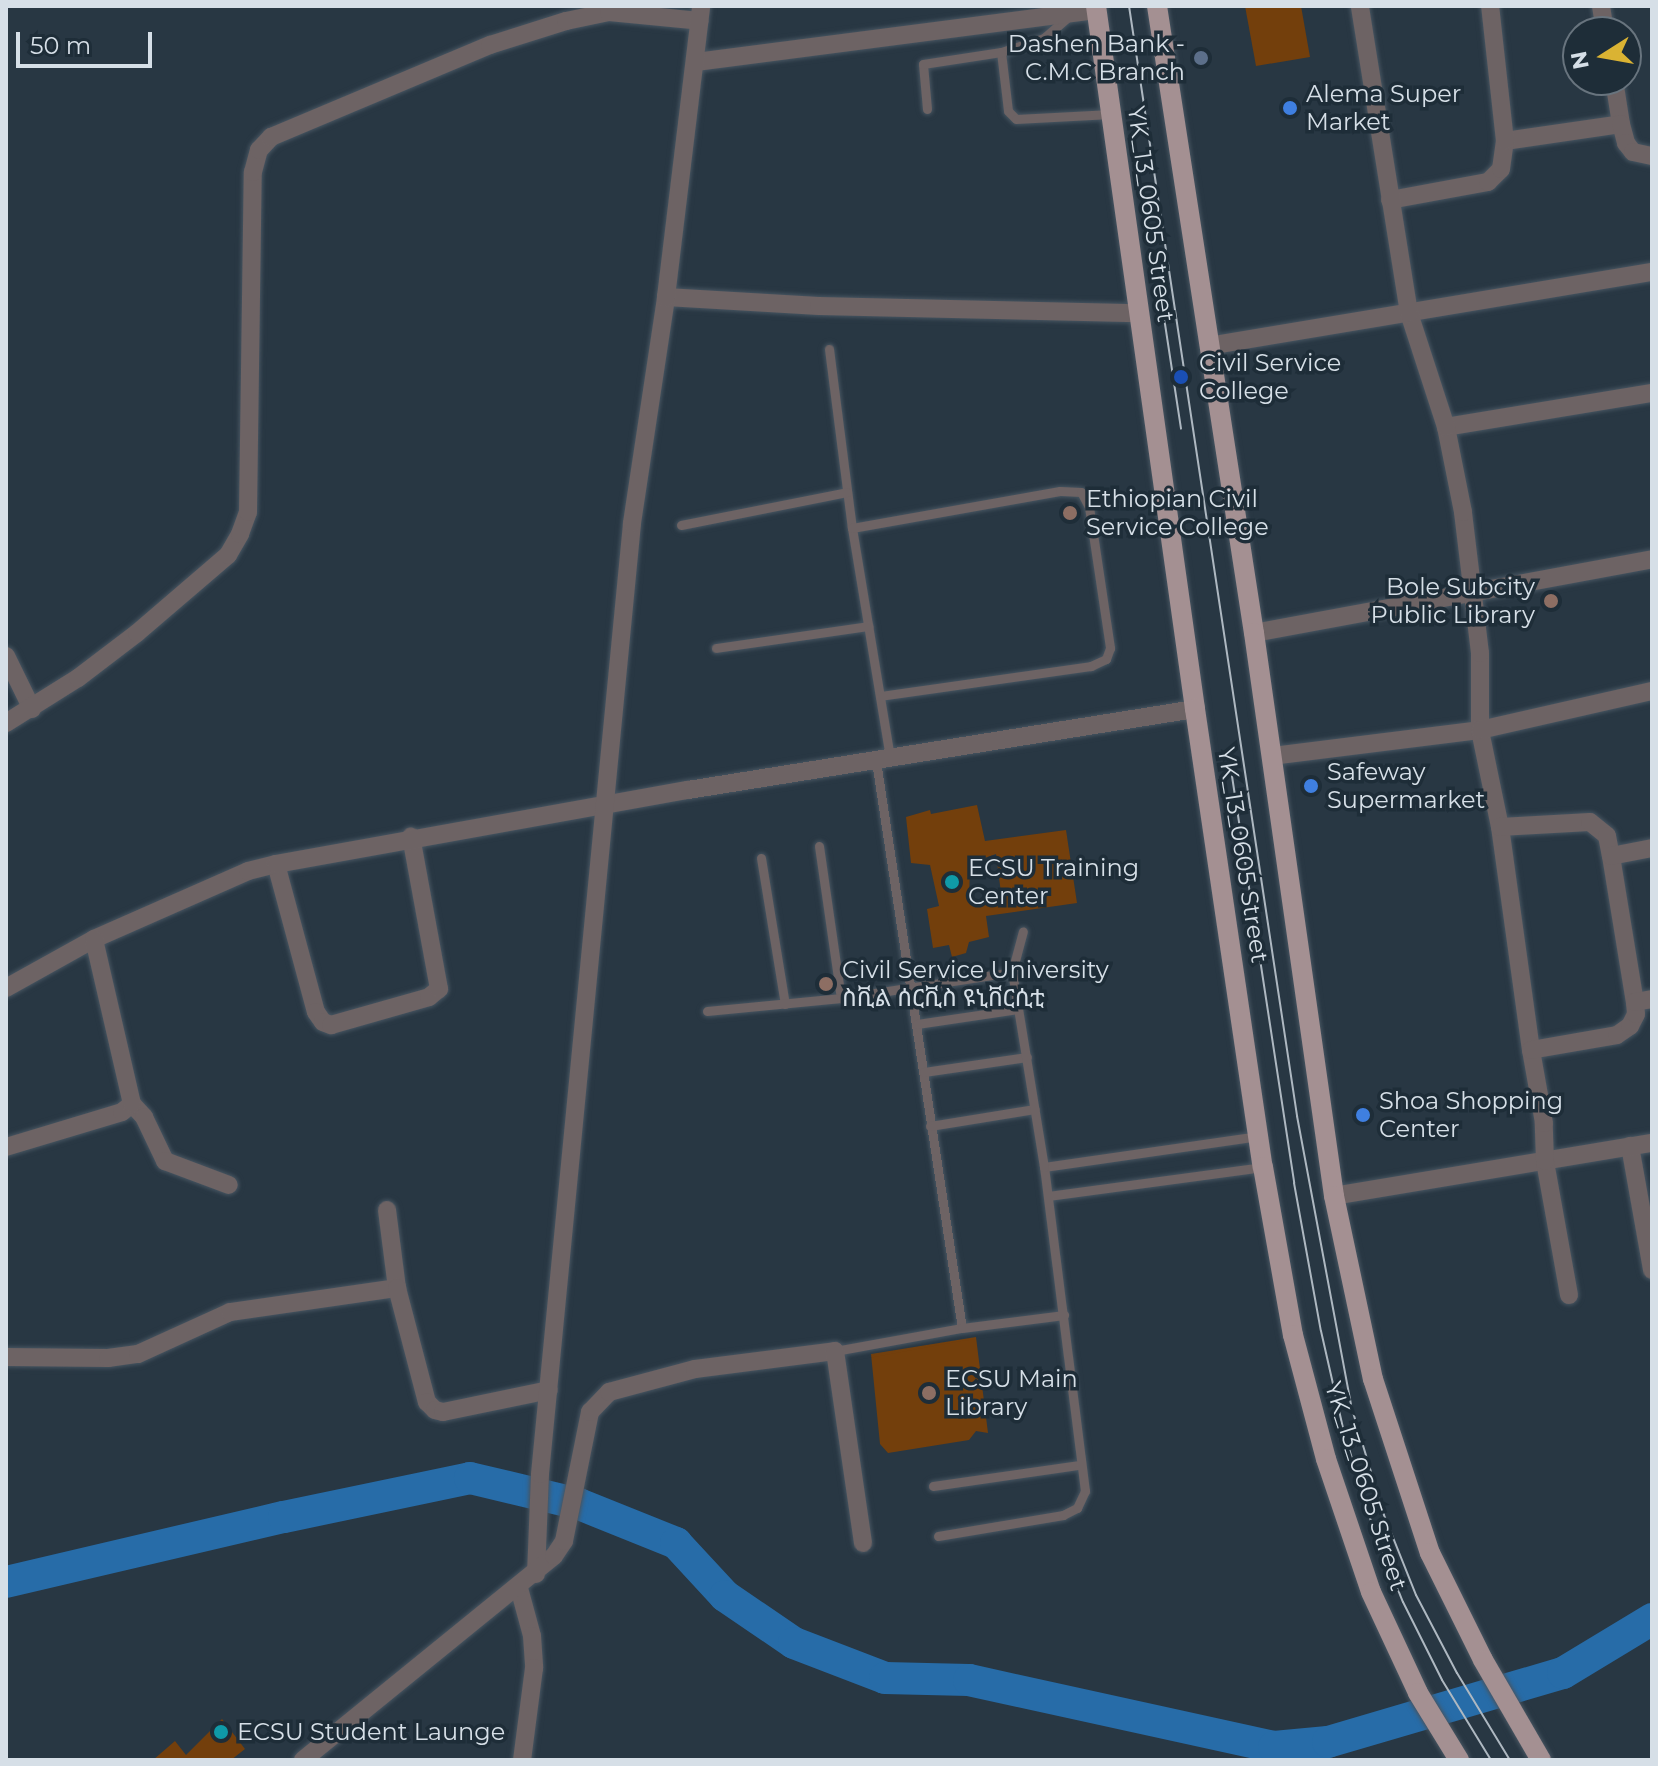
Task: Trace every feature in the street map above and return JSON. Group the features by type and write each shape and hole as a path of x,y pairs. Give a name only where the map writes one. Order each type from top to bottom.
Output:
{"main road":[{"name":"YK_13_0605 Street","path":"1157,6 1254,633 1334,1196 1373,1379 1430,1553 1483,1660 1541,1760"},
{"name":"YK_13_0605 Street","path":"1096,8 1195,709 1263,1167 1293,1335 1326,1459 1371,1592 1418,1693 1459,1760"}],"street":[{"path":"1360,6 1409,313 1446,427 1463,512 1480,653 1480,730 1500,827 1544,1123 1545,1161 1569,1295"},
{"path":"1390,200 1488,182 1501,169 1505,141 1490,6"},
{"path":"696,62 1096,8"},
{"path":"6,723 32,709 137,633 228,555 240,534 248,512 253,172 259,150 271,137 490,45 566,21 609,12 701,13 666,297 632,523 602,807 540,1474 536,1574"},
{"path":"1617,96 1626,143 1633,152 1652,156"},
{"path":"1505,141 1621,124"},
{"path":"1209,346 1652,272"},
{"path":"666,297 819,306 1138,313"},
{"path":"1446,427 1652,393"},
{"path":"1254,633 1471,590 1652,559"},
{"path":"6,656 32,709"},
{"path":"1272,756 1480,730 1652,691"},
{"path":"6,988 94,939 248,871 276,864 411,837 1195,709"},
{"path":"1500,827 1590,822 1607,836 1643,1001 1630,1026 1617,1035 1531,1050"},
{"path":"276,864 316,1012 323,1022 331,1025 429,997 439,989 411,837"},
{"path":"1611,856 1652,848"},
{"path":"94,939 132,1104 144,1117 165,1161 229,1185"},
{"path":"6,1147 122,1112 132,1104"},
{"path":"1334,1196 1652,1143"},
{"path":"1630,1146 1652,1270"},
{"path":"387,1210 397,1288 427,1402 435,1410 443,1412 549,1390"},
{"path":"6,1357 108,1358 138,1354 230,1312 397,1288"},
{"path":"303,1760 536,1574 564,1541 590,1412 609,1392 695,1369 835,1351 863,1543"},
{"path":"519,1588 532,1636 534,1668 522,1760"}],"lane":[{"path":"927,109 923,64 1001,52 1044,38 1073,13"},
{"path":"1001,52 1011,117 1111,114"},
{"path":"829,349 852,528 880,696 883,760 909,987 962,1328"},
{"path":"852,528 1060,491 1081,492 1089,507 1110,648 1106,659 1091,666 880,696"},
{"path":"681,525 847,492"},
{"path":"716,648 868,626"},
{"path":"819,846 841,998"},
{"path":"761,858 785,1004"},
{"path":"938,1536 1063,1515 1077,1508 1085,1491 1079,1465 1064,1315 1044,1167 1012,972 1023,931"},
{"path":"707,1011 841,998 1012,972"},
{"path":"917,1024 1018,1009"},
{"path":"924,1072 1027,1057"},
{"path":"930,1126 1035,1109"},
{"path":"1044,1167 1259,1136"},
{"path":"1048,1196 1263,1167"},
{"path":"835,1351 962,1328 1064,1315"},
{"path":"933,1486 1079,1465"}],"building":[{"path":"1245,6 1301,6 1310,57 1256,66"},
{"path":"977,805 985,841 1066,830 1077,903 986,916 989,937 969,942 966,953 952,957 949,945 933,948 927,909 939,906 930,865 911,863 906,817 930,810 931,814","holes":["996,854 1001,893 969,902 970,863"]},
{"name":"ECSU Main Library","path":"976,1337 988,1433 976,1431 969,1440 888,1453 880,1444 871,1354"},
{"name":"ECSU Student Launge","path":"222,1719 245,1749 231,1760 153,1760 175,1741 186,1755"}],"waterway":[{"path":"6,1582 284,1517 470,1478 579,1504 676,1543 725,1596 794,1643 885,1678 969,1680 1274,1747 1328,1742 1563,1673 1652,1619"}],"tram line":[{"path":"1129,6 1297,1116 1352,1409 1384,1515 1416,1595 1457,1673 1510,1760"},
{"path":"1163,311 1181,429"},
{"path":"1228,750 1294,1183 1321,1331 1344,1432 1372,1525 1403,1602 1442,1680 1491,1760"}],"place":[{"name":"Dashen Bank - C.M.C Branch","path":"1201,58"},
{"name":"Alema Super Market","path":"1290,108"},
{"name":"Civil Service College","path":"1181,377"},
{"name":"Ethiopian Civil Service College","path":"1070,513"},
{"name":"Bole Subcity Public Library","path":"1551,601"},
{"name":"Safeway Supermarket","path":"1311,786"},
{"name":"ECSU Training Center","path":"952,882"},
{"name":"Civil Service University ስቪል ሰርቪስ ዩኒቨርሲቲ","path":"826,984"},
{"name":"Shoa Shopping Center","path":"1363,1115"},
{"name":"ECSU Main Library","path":"929,1393"},
{"name":"ECSU Student Launge","path":"221,1732"}]}
